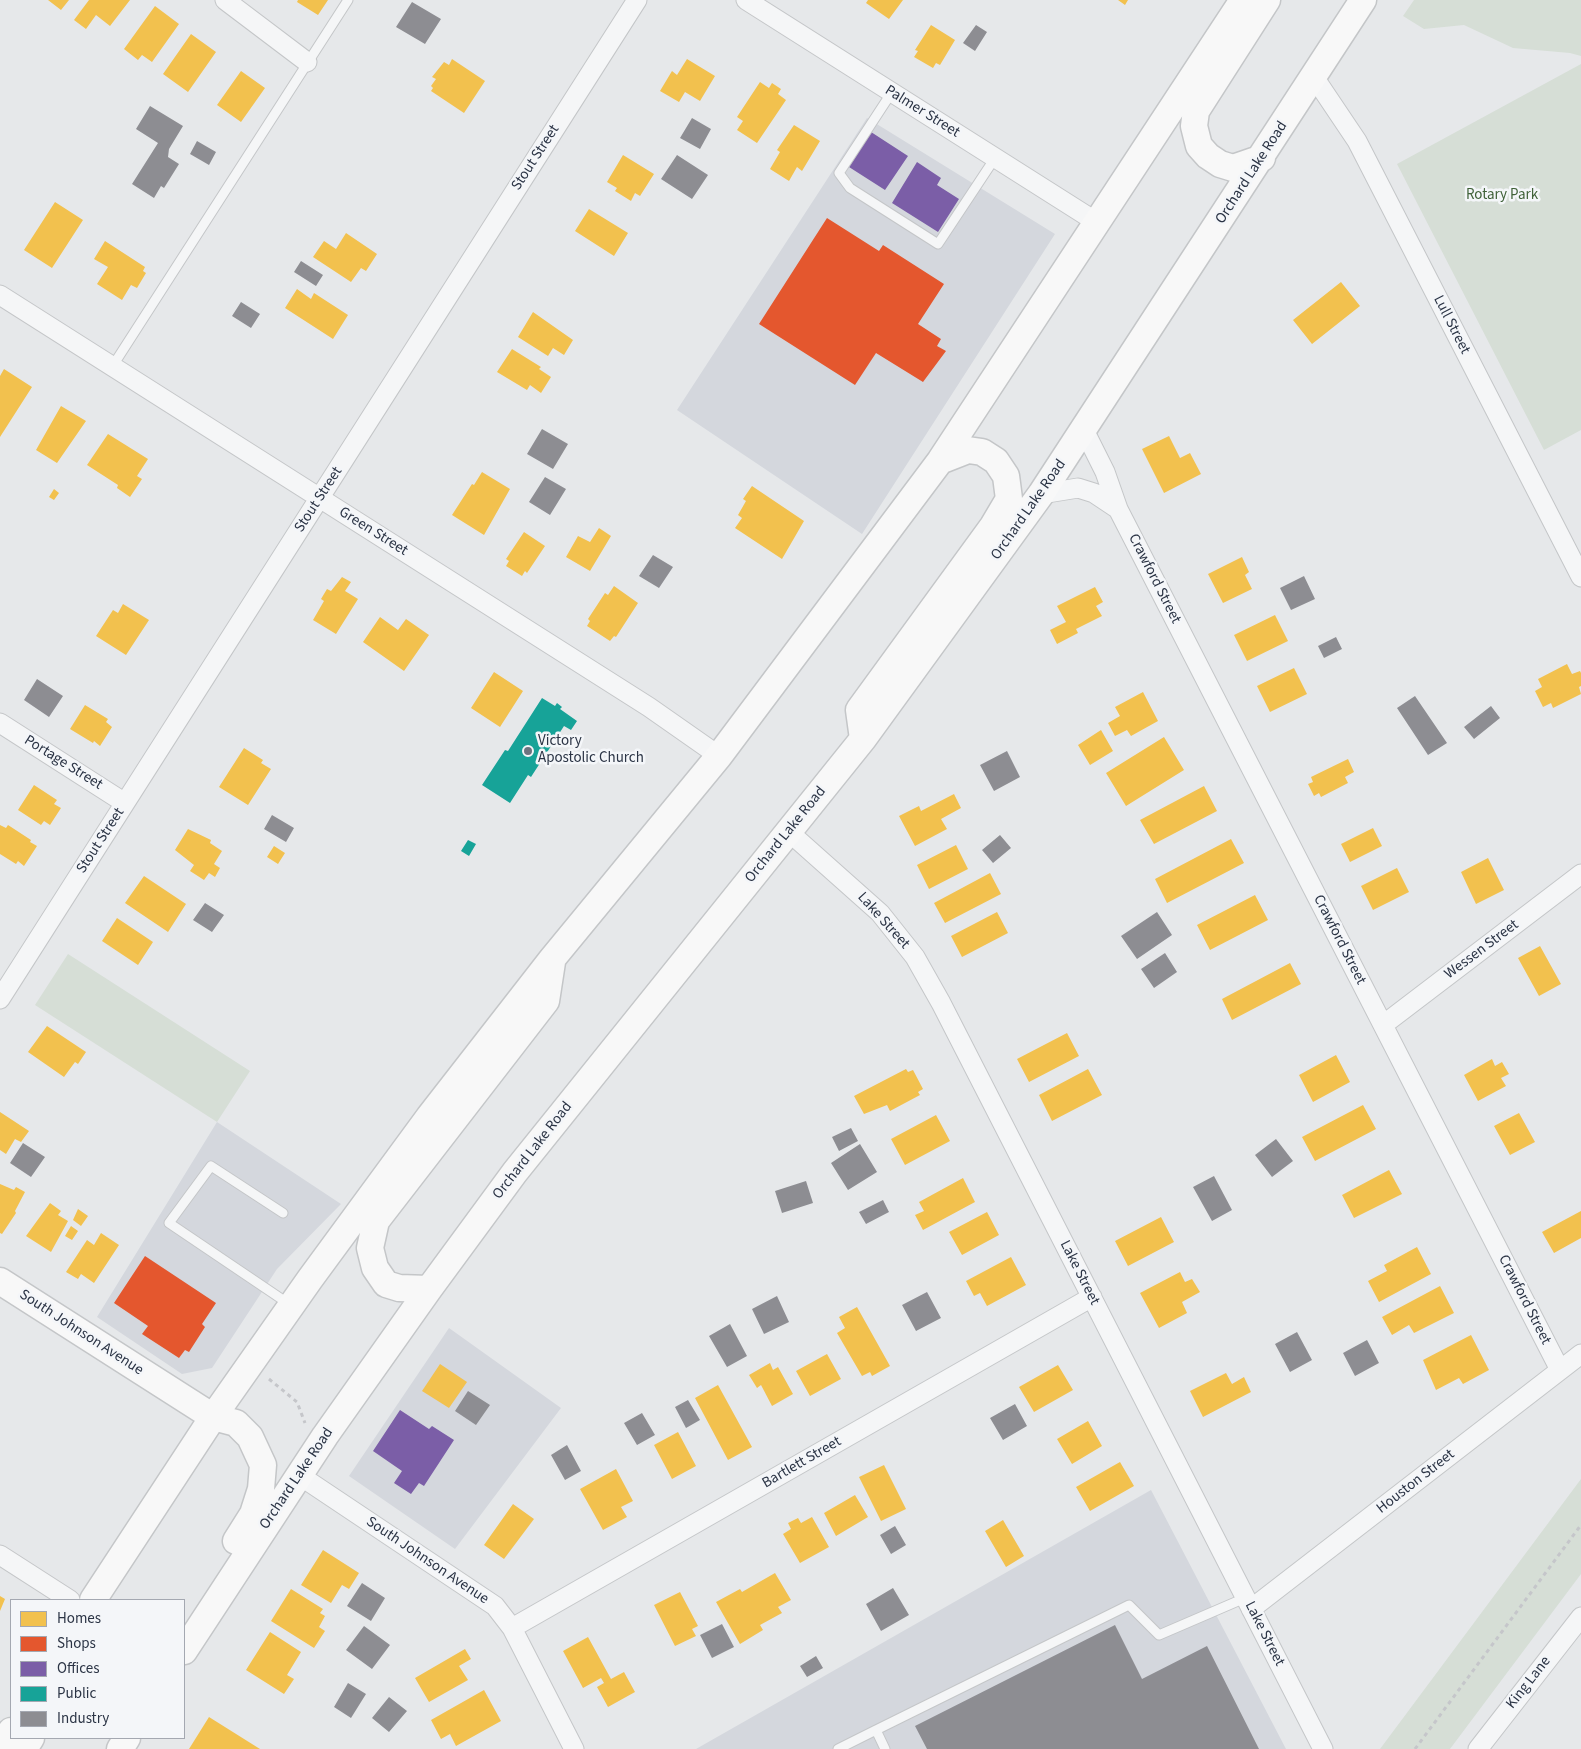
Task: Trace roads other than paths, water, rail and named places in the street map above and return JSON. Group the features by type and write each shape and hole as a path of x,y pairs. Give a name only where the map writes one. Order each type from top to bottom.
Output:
{"main road":[{"path":"94,1599 212,1417 429,1117 552,959 719,756 940,461 1098,223 1242,0"},
{"path":"1262,158 1233,168 1220,164 1198,146 1194,126 1196,112 1267,0"},
{"name":"Orchard Lake Road","path":"185,1649 299,1475 429,1289 545,1134 863,739 1041,494 1262,158 1363,0"},
{"path":"863,739 859,710 993,526 1009,499 1006,476 996,461 982,452 968,450 940,461"},
{"path":"429,1289 399,1288 386,1284 375,1268 370,1248 376,1222 546,1001 552,959"},
{"name":"South Johnson Avenue","path":"0,1281 212,1417 236,1423 250,1437 263,1465 260,1489 253,1514 185,1620"}],"street":[{"path":"225,0 307,62"},
{"name":"Stout Street","path":"0,1000 637,0"},
{"name":"Palmer Street","path":"746,0 1098,223"},
{"name":"Lull Street","path":"1314,77 1357,141 1581,577"},
{"name":"Green Street","path":"0,295 656,712 719,756"},
{"name":"Crawford Street","path":"1084,430 1105,472 1118,509 1560,1370"},
{"name":"Crawford Street","path":"1041,494 1078,488 1094,493 1118,509"},
{"name":"Portage Street","path":"0,723 125,803"},
{"name":"Lake Street","path":"789,832 880,913 915,957 941,1003 1323,1749"},
{"name":"Wessen Street","path":"1383,1025 1581,874"},
{"name":"Bartlett Street","path":"512,1628 1092,1297"},
{"name":"Houston Street","path":"1248,1603 1581,1354"},
{"name":"South Johnson Avenue","path":"299,1475 485,1598 505,1616 574,1749"},
{"path":"0,1555 68,1599"},
{"name":"King Lane","path":"1478,1749 1581,1617"}],"lane":[{"path":"112,366 348,0"},
{"path":"892,92 839,173 850,188 938,244 995,158"},
{"path":"283,1213 211,1166 170,1223 291,1306"},
{"path":"838,1749 1129,1605 1159,1635 1248,1603"},
{"path":"876,1730 885,1749"}],"place":[{"name":"Victory Apostolic Church","path":"528,751"}],"park label":[{"name":"Rotary Park","path":"1502,196"}]}
